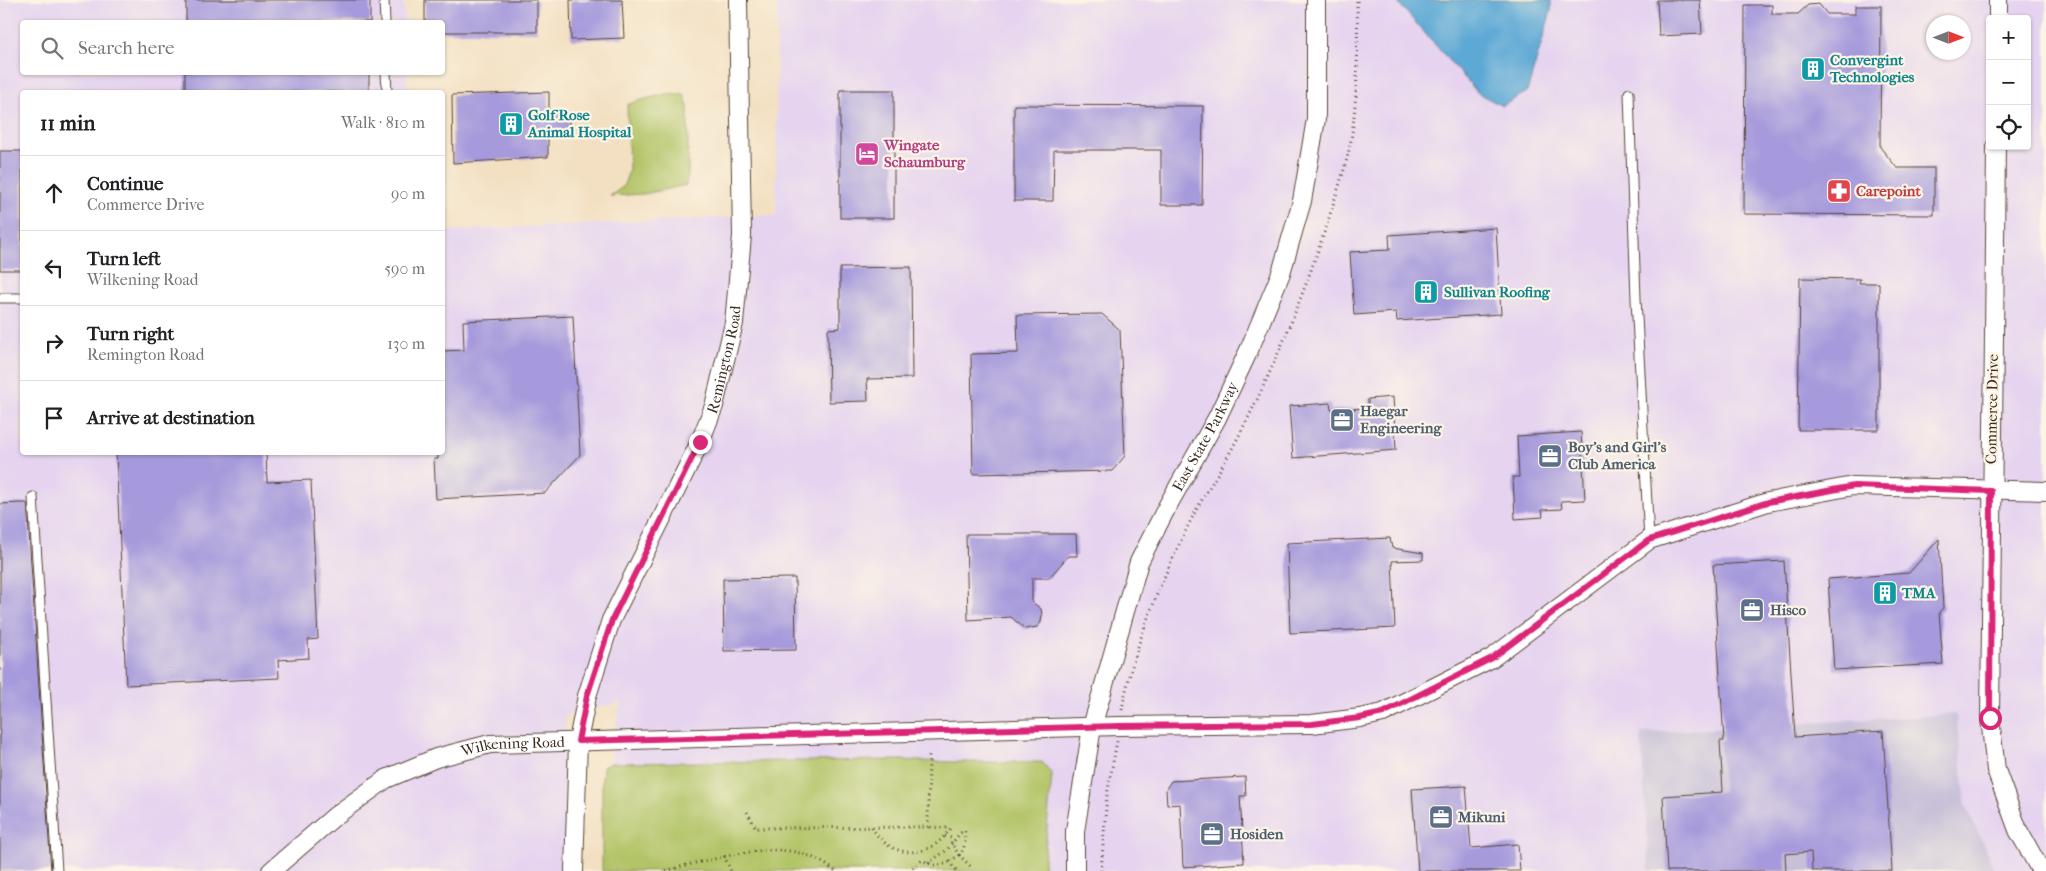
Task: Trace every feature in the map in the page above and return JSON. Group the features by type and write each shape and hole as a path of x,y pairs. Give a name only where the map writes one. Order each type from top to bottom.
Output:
{"street":[{"name":"Remington Road","path":"574,871 578,741 587,696 612,620 700,442 714,406 734,323 742,236 738,0"},
{"name":"East State Parkway","path":"1075,871 1075,831 1092,727 1139,562 1168,505 1217,418 1249,350 1281,273 1302,201 1316,119 1316,0"},
{"path":"1998,0 1998,15"},
{"name":"Commerce Drive","path":"1996,150 1990,718 1996,770 2018,830 2041,871"},
{"name":"Wilkening Road","path":"272,871 335,816 386,779 436,758 490,744 1092,727 1312,724 1383,713 1492,658 1649,540 1768,502 1854,486 2046,491"}],"lane":[{"path":"384,0 385,20"},
{"path":"386,75 387,90"},
{"path":"1629,93 1636,299 1649,540"},
{"path":"0,298 20,298"},
{"path":"33,497 57,871"}],"path":[{"path":"1101,871 1107,795 1114,754"},
{"path":"928,827 929,756"},
{"path":"747,812 756,828 872,827 928,827 950,828 946,836 928,849 916,852 892,849 878,838 872,827"},
{"path":"909,871 922,860 928,863 942,866 959,855 963,851 965,831 960,833 947,850 928,863"},
{"path":"946,836 951,838 952,844 959,855 970,866"},
{"path":"666,871 747,851 788,851 807,854 824,862 835,871"},
{"path":"724,856 731,871"},
{"path":"949,862 956,871"}],"shaded area":[{"path":"0,0 403,0 405,20 20,20 20,75 407,75 408,90 20,90 20,455 445,455 445,231 776,215 777,0 2046,0 2046,871 602,871 602,779 610,763 620,703 565,715 566,871 0,871"},
{"path":"1956,714 1966,805 1995,871 1649,871 1641,733"}],"green space":[{"path":"666,94 684,94 688,106 688,175 686,185 644,194 610,196 623,187 629,171 627,105"},
{"path":"902,760 1042,762 1052,774 1043,871 602,871 602,779 603,767 610,763"}],"water":[{"path":"1399,0 1551,0 1551,11 1527,92 1502,106 1478,93 1399,4"}],"building":[{"path":"186,0 370,0 370,20 186,20"},
{"path":"425,0 537,0 537,32 445,32 445,20 425,20"},
{"path":"570,0 622,0 624,38 571,40"},
{"path":"1657,0 1700,0 1702,34 1659,36"},
{"path":"1819,4 1827,14 1855,14 1855,6 1881,6 1880,147 1897,168 1934,168 1934,215 1744,214 1745,5 1772,5 1772,14 1798,14 1808,5"},
{"path":"185,75 369,75 369,90 185,90"},
{"name":"Wingate Schaumburg","path":"840,90 894,90 894,218 840,218"},
{"name":"Golf Rose Animal Hospital","path":"549,92 549,114 569,116 569,133 548,134 548,157 453,163 452,95"},
{"path":"1014,105 1203,106 1202,205 1161,205 1161,150 1054,150 1053,201 1014,201"},
{"path":"0,151 20,151 20,270 0,270"},
{"name":"Sullivan Roofing","path":"1496,228 1501,314 1397,321 1396,312 1354,315 1350,252 1390,250 1389,235"},
{"path":"911,267 912,378 867,379 868,401 829,402 828,329 840,328 840,268"},
{"path":"1800,278 1860,279 1859,283 1879,283 1879,430 1798,430"},
{"path":"1102,314 1120,330 1125,456 1112,471 973,474 971,354 1018,353 1017,315"},
{"path":"573,316 580,455 545,493 436,499 434,459 438,459 438,455 445,455 445,351 464,350 463,321"},
{"name":"Haegar Engineering","path":"1393,397 1396,450 1293,458 1289,406 1330,403 1331,410 1368,408 1368,399"},
{"name":"Boy's and Girl's Club America","path":"1581,432 1585,500 1561,501 1562,509 1542,510 1543,517 1515,519 1513,477 1519,477 1517,436"},
{"path":"116,455 266,455 267,482 311,480 318,639 308,640 309,658 278,660 279,678 126,685"},
{"path":"27,503 51,871 0,871 0,504"},
{"path":"966,534 1076,534 1077,556 1068,556 1049,578 1032,578 1032,602 1041,609 1042,615 1041,622 1037,627 1025,629 1011,617 968,620"},
{"path":"1390,538 1392,548 1423,553 1423,560 1392,561 1395,628 1290,633 1287,543"},
{"name":"TMA","path":"1939,539 1943,608 1939,612 1943,664 1834,670 1828,579 1909,573"},
{"path":"1784,561 1795,737 1883,731 1892,871 1812,871 1811,852 1785,854 1786,871 1667,871 1663,796 1723,792 1720,741 1724,741 1713,565"},
{"path":"795,578 796,650 724,651 723,579"},
{"name":"Hosiden","path":"1245,777 1246,796 1240,796 1244,863 1183,867 1180,804 1167,805 1166,789 1171,781"},
{"name":"Mikuni","path":"1466,786 1471,848 1518,844 1520,871 1418,871 1412,789"}],"place":[{"name":"Convergint Technologies","path":"1813,69"},
{"name":"Golf Rose Animal Hospital","path":"511,124"},
{"name":"Wingate Schaumburg","path":"867,154"},
{"name":"Carepoint","path":"1839,191"},
{"name":"Sullivan Roofing","path":"1426,292"},
{"name":"Haegar Engineering","path":"1342,420"},
{"name":"Boy's and Girl's Club America","path":"1550,456"},
{"name":"TMA","path":"1885,593"},
{"name":"Hisco","path":"1752,610"},
{"name":"Mikuni","path":"1441,817"},
{"name":"Hosiden","path":"1212,834"}],"route":[{"path":"700,442 612,620 587,696 578,741 1119,726 1312,724 1360,718 1383,713 1429,688 1492,658 1649,540 1768,502 1854,486 1991,491 1990,718"}]}
